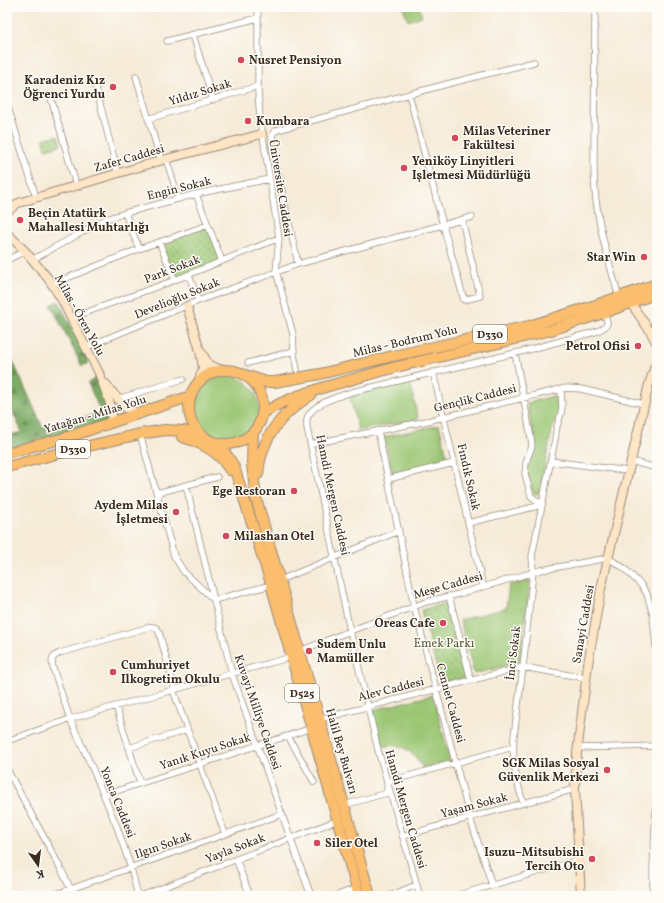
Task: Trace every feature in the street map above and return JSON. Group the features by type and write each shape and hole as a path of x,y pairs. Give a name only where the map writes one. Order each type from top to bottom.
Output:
{"highway":[{"name":"Milas - Bodrum Yolu","path":"245,375 266,382 275,382 320,374 393,356 529,326 619,298 657,284"},
{"name":"Milas - Bodrum Yolu","path":"325,387 396,367 551,330 657,293"},
{"path":"140,434 166,430 184,431 223,444 234,444 244,440 253,433 259,424 263,413 263,402 260,391 254,382 245,375 235,371 224,370 210,374 196,385 191,396 189,407 195,428 202,436"},
{"path":"263,413 281,403 325,387"},
{"path":"256,498 260,458 271,431 289,410 325,387"},
{"name":"Yatağan - Milas Yolu","path":"7,453 68,437 191,396"},
{"name":"D525","path":"253,433 252,464 256,498"},
{"path":"140,434 176,435 191,439 206,447 220,457 230,470 244,498"},
{"name":"D330","path":"7,467 140,434"},
{"name":"D525","path":"212,441 227,454 234,467 244,498"},
{"name":"Halil Bey Bulvarı","path":"244,498 276,582 300,652 370,896"},
{"name":"Halil Bey Bulvarı","path":"256,498 272,553 276,582 291,657 358,892"}],"street":[{"name":"Üniversite Caddesi","path":"258,7 258,86 260,118 279,238 276,271 292,334 297,370"},
{"path":"595,7 594,152 596,200 604,243 619,298"},
{"path":"167,41 258,18"},
{"path":"193,34 213,100"},
{"path":"298,264 273,152 273,133 277,130 409,94 534,62"},
{"path":"136,76 148,119 179,199"},
{"name":"Yıldız Sokak","path":"148,119 258,86"},
{"path":"96,88 118,174"},
{"path":"409,94 464,300 480,296 462,220"},
{"path":"51,98 76,185"},
{"path":"8,107 36,197"},
{"name":"Zafer Caddesi","path":"7,212 18,203 36,197 164,160 262,134"},
{"name":"Engin Sokak","path":"32,260 106,219 196,194 269,179"},
{"path":"196,194 222,261"},
{"path":"125,213 138,249"},
{"name":"Develioğlu Sokak","path":"86,347 276,271 472,217"},
{"path":"52,284 138,249 208,226"},
{"name":"Milas - Ören Yolu","path":"7,233 25,251 52,284 99,373"},
{"name":"Park Sokak","path":"71,318 188,275 279,238"},
{"path":"159,242 175,280"},
{"path":"7,260 25,251"},
{"path":"188,275 198,301"},
{"path":"630,302 657,344"},
{"path":"187,306 200,351 203,368 196,385"},
{"name":"Hamdi Mergen Caddesi","path":"420,896 367,707 311,444 307,418 308,414 318,406 328,401 352,392 515,353 595,332 605,327 608,323 608,320 603,313"},
{"path":"248,363 294,350"},
{"path":"200,351 209,365 224,370"},
{"path":"515,353 532,442 531,450 525,466 525,474 531,496 542,505"},
{"name":"Sanayi Caddesi","path":"581,896 575,789 586,678 596,615 608,558 651,376 657,362"},
{"name":"Fındık Sokak","path":"433,372 483,586"},
{"path":"99,373 126,408 140,414"},
{"path":"99,373 112,409 111,420 106,425"},
{"path":"118,399 183,379"},
{"name":"Gençlik Caddesi","path":"311,444 444,417 561,388 581,389 644,404"},
{"name":"İnci Sokak","path":"523,803 515,772 513,747 533,572 532,556 557,426 562,414 561,388"},
{"name":"Cennet Caddesi","path":"378,431 414,606 470,818 492,885"},
{"path":"140,434 157,492 170,545 177,562 190,578 214,600 276,582 399,531"},
{"path":"551,461 628,471"},
{"path":"630,461 657,468"},
{"path":"388,480 454,463"},
{"path":"157,492 217,477"},
{"name":"Kuvayi Milliye Caddesi","path":"186,485 232,674 311,896"},
{"path":"468,523 542,505"},
{"path":"608,558 624,568 642,585 647,594 652,615 657,659"},
{"name":"Meşe Caddesi","path":"300,652 350,631 435,599 533,572 608,558"},
{"path":"449,596 471,680"},
{"name":"Yonca Caddesi","path":"139,896 117,827 70,719 52,661 54,656 60,653 155,626 159,632 174,690"},
{"path":"7,741 70,719 291,657"},
{"name":"Alev Caddesi","path":"320,719 523,667 586,678"},
{"path":"174,690 225,834"},
{"path":"116,706 140,783"},
{"name":"Yanık Kuyu Sokak","path":"104,795 312,728"},
{"path":"129,748 187,730"},
{"path":"288,736 314,782"},
{"path":"578,748 657,746"},
{"path":"344,805 387,793 387,782 513,747"},
{"path":"7,769 74,896"},
{"name":"Yaşam Sokak","path":"402,836 575,789"},
{"path":"653,896 657,791"},
{"name":"Ilgın Sokak","path":"51,896 282,814"},
{"name":"Yayla Sokak","path":"139,896 338,820"},
{"path":"236,859 250,896"},
{"path":"455,896 579,860"},
{"path":"390,896 416,885"},
{"path":"335,896 358,892"}],"green space":[{"path":"403,7 419,7 422,16 408,21"},
{"path":"58,135 61,145 46,149 43,139"},
{"path":"208,225 222,261 175,280 159,242"},
{"path":"59,301 89,363 82,366 51,305"},
{"path":"7,348 43,428 101,413 88,383 96,378 110,411 105,423 7,448 7,436 22,432 7,400"},
{"path":"227,376 245,381 250,385 254,390 259,408 254,426 250,431 245,435 227,440 209,435 204,431 200,426 195,408 200,390 204,385 209,381"},
{"path":"410,381 418,419 358,431 350,396"},
{"path":"554,396 558,401 559,408 552,430 539,494 533,493 528,475 528,467 535,447 527,403"},
{"path":"439,425 448,460 393,474 384,437"},
{"path":"530,580 520,662 474,674 460,620 506,608 509,585"},
{"name":"Emek Parkı","path":"446,603 466,677 441,683 421,610"},
{"path":"433,695 450,761 423,768 415,757 406,749 395,746 382,747 373,710"}],"place":[{"name":"Nusret Pensiyon","path":"241,60"},
{"name":"Karadeniz Kız Öğrenci Yurdu","path":"113,87"},
{"name":"Kumbara","path":"248,121"},
{"name":"Milas Veteriner Fakültesi","path":"455,138"},
{"name":"Yeniköy Linyitleri Işletmesi Müdürlüğü","path":"404,168"},
{"name":"Beçin Atatürk Mahallesi Muhtarlığı","path":"20,220"},
{"name":"Star Win","path":"644,257"},
{"name":"Petrol Ofisi","path":"638,346"},
{"name":"Ege Restoran","path":"294,491"},
{"name":"Aydem Milas İşletmesi","path":"176,512"},
{"name":"Milashan Otel","path":"226,536"},
{"name":"Oreas Cafe","path":"443,623"},
{"name":"Sudem Unlu Mamüller","path":"309,651"},
{"name":"Cumhuriyet Ilkogretim Okulu","path":"113,672"},
{"name":"SGK Milas Sosyal Güvenlik Merkezi","path":"607,770"},
{"name":"Siler Otel","path":"317,843"},
{"name":"Isuzu–Mitsubishi Tercih Oto","path":"592,859"}]}
